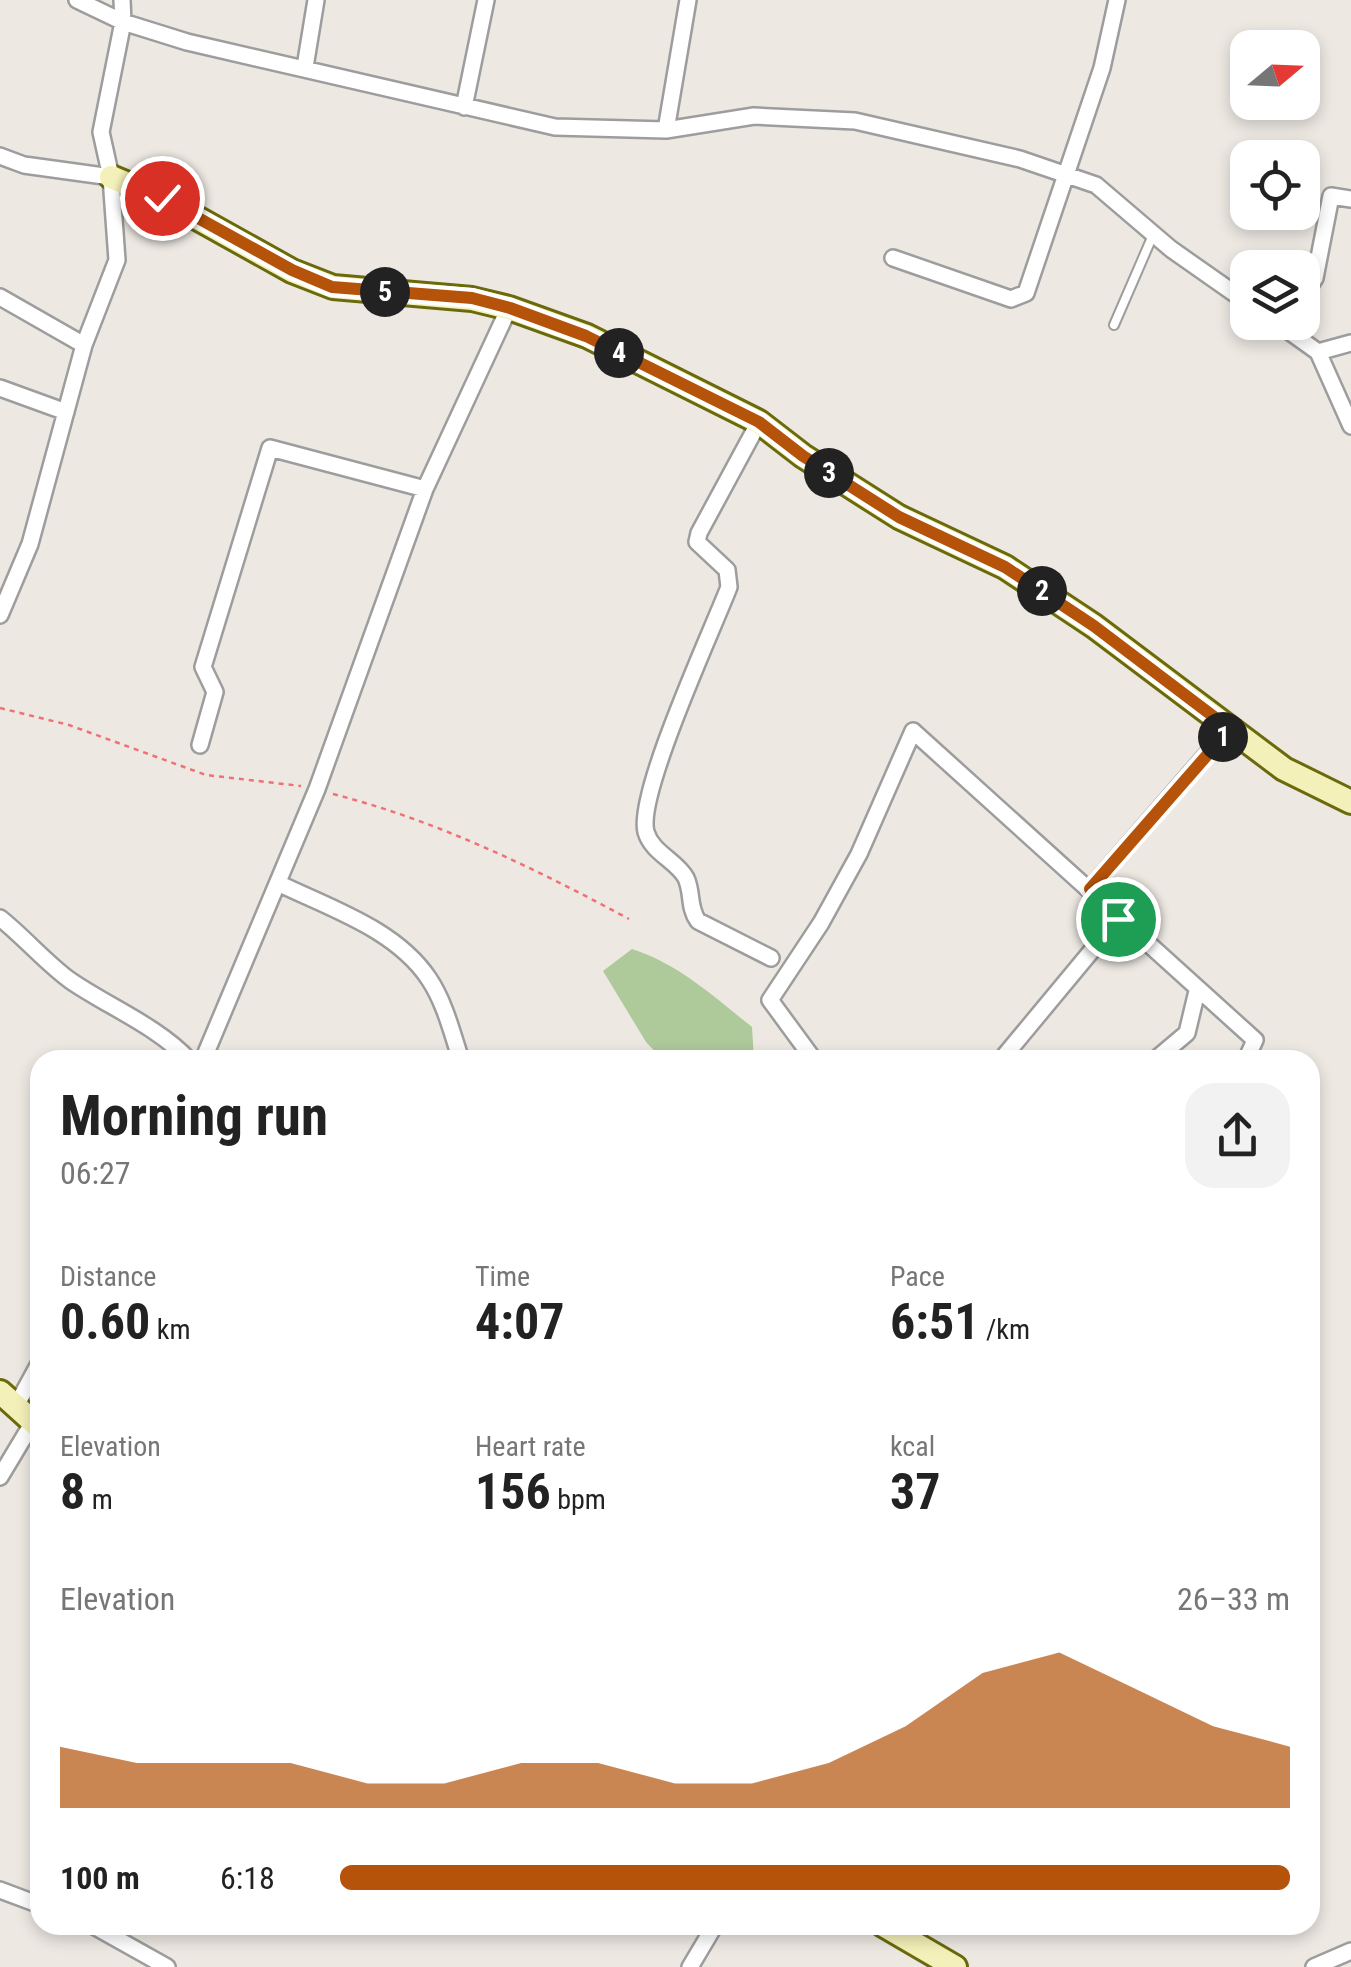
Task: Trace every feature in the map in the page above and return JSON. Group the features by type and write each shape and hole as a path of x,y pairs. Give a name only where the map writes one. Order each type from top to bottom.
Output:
{"street":[{"path":"77,0 123,22 187,42 554,128 666,130 754,116 855,121 1068,173 1096,185 1153,235 1230,290"},
{"path":"0,615 30,544 84,345 117,260 111,176 100,132 123,22 122,0"},
{"path":"305,67 316,0"},
{"path":"464,107 486,0"},
{"path":"666,130 688,0"},
{"path":"894,258 1011,298 1022,297 1032,280 1102,68 1117,0"},
{"path":"0,156 24,164 111,176 162,198 292,270 332,287 472,298 586,336 759,422 870,499 1005,567 1094,626 1284,769 1351,802"},
{"path":"1320,252 1331,196 1351,199"},
{"path":"0,297 84,345"},
{"path":"208,1050 317,789 425,489 510,308"},
{"path":"1303,340 1318,352 1351,426"},
{"path":"1318,352 1351,343"},
{"path":"0,388 66,412"},
{"path":"759,422 699,534 698,542 726,570 729,587 662,758 646,807 646,831 653,845 685,875 690,910 698,922 771,958"},
{"path":"200,745 215,692 203,667 270,448 425,489"},
{"path":"1090,889 1230,729"},
{"path":"807,1050 770,1000 821,923 860,854 913,731 1037,846 1090,889 1196,991 1255,1040 1250,1050"},
{"path":"278,883 372,928 404,950 430,979 457,1050"},
{"path":"0,918 66,977 175,1050"},
{"path":"1009,1050 1118,919"},
{"path":"1167,1050 1187,1033 1196,991"},
{"path":"0,1477 22,1412"},
{"path":"0,1890 30,1901"},
{"path":"113,1935 167,1967"},
{"path":"690,1967 709,1935"},
{"path":"901,1935 955,1967"},
{"path":"1314,1967 1351,1951"}],"lane":[{"path":"1114,326 1153,235"}],"path":[{"path":"0,708 69,724 206,775 317,789 398,810 527,864 629,919"}],"green space":[{"path":"632,949 649,955 681,972 752,1027 753,1050 654,1050 603,971"}],"route":[{"path":"162,198 292,270 332,287 472,298 542,318 586,336 759,422 803,456 899,517 1005,567 1094,626 1230,729 1090,889 1118,919"}]}
